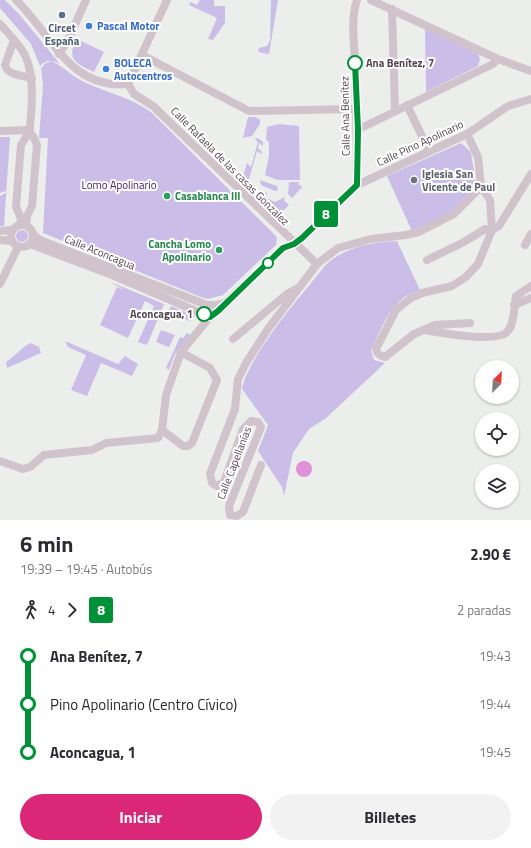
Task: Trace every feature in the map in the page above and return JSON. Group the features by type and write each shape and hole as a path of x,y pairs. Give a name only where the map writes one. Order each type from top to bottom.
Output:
{"street":[{"path":"16,0 36,22 59,54 78,73 113,86 128,84 167,0"},
{"path":"59,54 68,40 86,0"},
{"name":"Calle Ana Benítez","path":"357,0 354,16 356,110 358,130 357,185"},
{"path":"371,0 498,59 531,71"},
{"path":"392,9 395,111"},
{"path":"0,24 22,51 29,65 32,78 30,133 37,145 32,206 30,211 23,225 12,230 0,231"},
{"path":"14,40 5,65 6,69 9,72 32,78"},
{"path":"142,55 249,111 356,110"},
{"path":"358,130 493,64 498,59"},
{"name":"Calle Rafaela de las casas Gonzalez","path":"128,84 134,94 154,106 294,244 317,264"},
{"name":"Calle Pino Apolinario","path":"162,430 166,395 181,352 197,328 228,302 283,248 294,244 357,185 467,134 508,106 531,99"},
{"path":"407,105 429,151"},
{"path":"0,130 30,133"},
{"path":"0,240 25,247 30,244 34,235 31,229 23,225 16,208 21,144 30,133"},
{"path":"467,134 478,158 481,188 490,200 492,230 478,264 466,278 452,286 422,293 411,298 396,310 376,349 377,353 380,356 385,357 414,334 436,326 470,323"},
{"path":"427,260 464,242 485,229 492,230 499,226 531,174"},
{"name":"Calle Capellanías","path":"261,465 243,512 237,516 230,515 229,506 261,427 258,422 251,421 242,429 224,482 217,486 212,483 210,474 235,409 238,379 246,363 268,329 317,264 338,248 371,239 419,232 454,214 481,188"},
{"path":"18,210 30,211"},
{"path":"0,284 15,244 11,235 12,230"},
{"path":"525,246 531,234"},
{"name":"Calle Aconcagua","path":"34,235 47,242 207,305 216,305 228,302"},
{"name":"Calle Aconcagua","path":"30,244 104,272 210,317"},
{"path":"424,330 480,336 499,336 507,332 512,323 516,296 531,286"},
{"name":"Calle Capellanías","path":"233,338 287,294 299,288"},
{"path":"514,305 531,298"},
{"path":"0,461 23,469 30,468 44,455 92,450 106,443 154,439 160,436 162,430 183,446 188,446 192,443 216,380 210,368 181,352"}],"green space":[{"path":"0,0 5,0 19,14 60,64 50,61 45,62 40,66 31,44 0,8"},
{"path":"200,0 214,0 214,6 225,6 225,23 213,40 208,39 217,18 189,5 190,2 197,5"},
{"path":"271,0 278,0 269,54 258,52 259,48 267,46 270,40"},
{"path":"425,28 478,53 480,59 478,66 426,92"},
{"path":"77,39 104,52 94,72 82,66 75,60 72,51"},
{"name":"Lomo Apolinario","path":"52,61 81,81 137,103 152,113 277,237 276,245 223,295 208,299 43,233 48,138 39,138 43,85 41,68 46,63"},
{"path":"248,117 257,117 257,119 260,119 260,124 252,136 243,138"},
{"path":"279,124 299,126 300,180 277,180 265,175 269,155 269,142 266,140 267,127"},
{"path":"0,137 10,137 4,226 0,226 0,196 6,193 6,191 0,193"},
{"path":"258,138 263,142 263,146 259,143 258,148 262,152 261,154 257,151 249,179 247,180 243,176 247,163 251,167 258,142 255,139"},
{"path":"461,143 471,152 475,185 471,195 457,208 412,231 387,176"},
{"path":"260,180 277,186 278,190 275,191 261,185"},
{"path":"289,182 300,182 298,184 302,187 292,198 288,194"},
{"path":"251,191 263,196 265,192 267,193 266,198 275,202 285,197 284,200 289,205 277,217"},
{"path":"20,230 24,230 28,236 24,242 20,242 16,238 16,234"},
{"path":"397,241 420,290 403,298 396,305 390,312 381,329 371,350 374,360 385,363 325,419 309,429 293,453 284,496 282,487 258,451 268,425 242,389 246,376 253,362 273,331 330,261 356,248 381,242"},
{"path":"108,281 164,304 147,345 138,342 154,306 145,301 128,338 100,325 117,287 125,290"},
{"path":"171,306 195,316 190,321 168,312"},
{"path":"161,330 175,335 169,347 156,342"},
{"path":"187,333 191,335 175,354 169,370 166,368 180,337 183,338"},
{"path":"65,341 118,364 125,356 138,364 132,376 101,363 87,396 71,390 86,355 68,347"},
{"path":"31,343 39,347 41,353 7,368 6,362"}],"shaded area":[{"path":"301,461 307,461 312,466 310,475 307,477 301,477 296,472 296,466"}],"bus line":[{"name":"8","path":"204,314 210,317 218,311 283,248 294,244 302,238 357,185 358,130 355,63"}],"place":[{"name":"Circet España","path":"62,15"},
{"name":"Pascal Motor","path":"89,26"},
{"name":"Ana Benítez, 7","path":"355,63"},
{"name":"BOLECA Autocentros","path":"106,69"},
{"name":"Iglesia San Vicente de Paul","path":"414,180"},
{"name":"Casablanca III","path":"167,196"},
{"name":"Cancha Lomo Apolinario","path":"219,250"},
{"name":"Aconcagua, 1","path":"204,314"}]}
